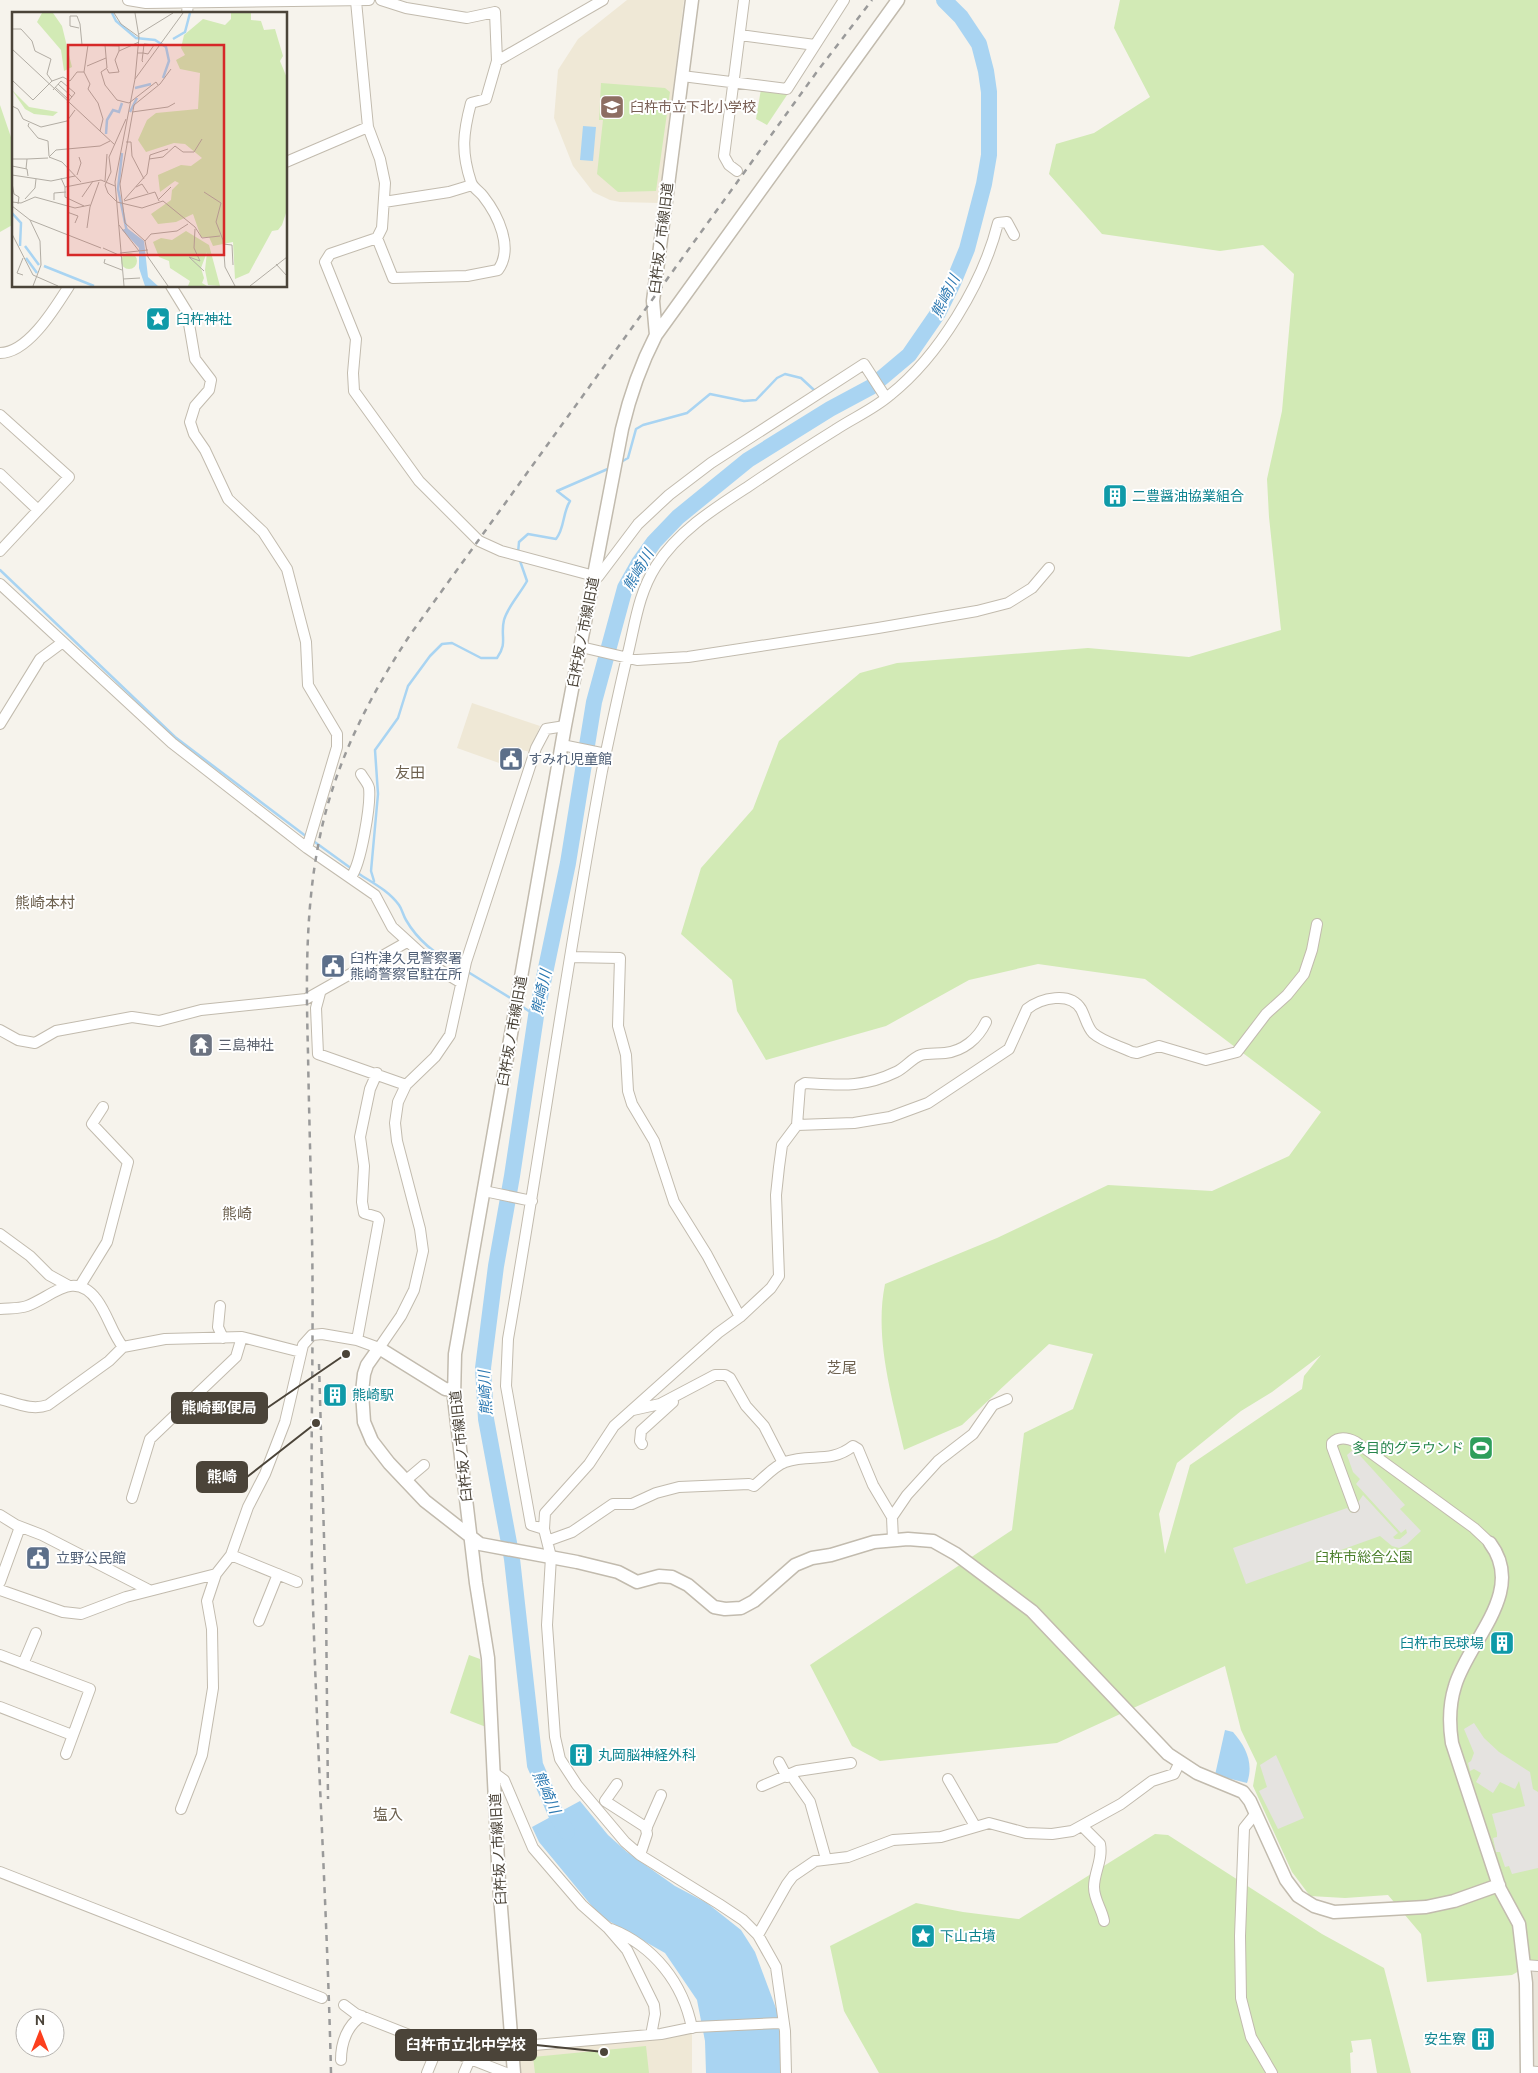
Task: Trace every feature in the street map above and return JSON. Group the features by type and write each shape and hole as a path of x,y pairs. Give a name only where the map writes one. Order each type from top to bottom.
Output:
{"street":[{"path":"128,0 146,3 369,0"},
{"path":"377,238 393,278 396,279 467,276 498,270 505,239 484,196 472,184 463,152 466,122 471,103 486,98 497,61 495,12 467,18 432,13 381,0"},
{"path":"497,61 602,0"},
{"name":"臼杵坂ノ市線旧道","path":"514,2073 493,1772 488,1658 476,1541 454,1390 455,1354 486,1192 514,1015 566,746 565,726 585,648 594,576 613,478 634,384 656,335 653,301 692,0"},
{"path":"737,171 729,165 724,156 744,0"},
{"path":"682,76 787,89 844,0"},
{"path":"656,335 898,0"},
{"path":"356,1 368,127 384,176 382,228 377,238 330,254 325,262 356,339 353,373 354,390 413,474 436,500 479,541 524,557 594,576 601,575 638,524 669,495 711,464 864,364 886,397"},
{"path":"187,12 188,2"},
{"path":"740,35 815,45"},
{"path":"288,161 368,127"},
{"path":"384,202 449,192 472,184"},
{"path":"544,1529 531,1525 509,1413 505,1375 508,1339 604,754 644,590 661,560 679,538 737,494 886,397 918,368 973,292 994,241 998,223 1007,222 1014,235"},
{"path":"0,353 11,353 29,338 44,323 68,288"},
{"path":"172,288 187,312 195,359 211,380 209,390 196,406 190,422 194,434 205,450 228,499 263,532 287,569 306,642 308,685 337,734 337,747 309,843"},
{"path":"0,415 69,477 38,510 4,539 0,551"},
{"path":"0,474 38,510"},
{"path":"585,648 637,660 688,657 742,650 976,611 1008,603 1032,588 1049,568"},
{"path":"0,584 172,744 309,843 354,873 376,895 392,927 438,969 461,980"},
{"path":"0,724 40,659 63,642"},
{"path":"565,726 546,729 536,748 466,962 450,1035 435,1057 406,1085 398,1102 395,1123 401,1162 420,1230 422,1250 414,1290 401,1316 367,1365 364,1374 362,1392 364,1422 372,1441 425,1501 476,1541 618,1572 637,1582 659,1576 672,1577 688,1585 714,1607 725,1610 742,1608 754,1601 795,1565 863,1544 922,1539 942,1544 1013,1596 1055,1633 1168,1754 1197,1773 1243,1792 1256,1813 1286,1880 1298,1896 1314,1906 1334,1912 1426,1907 1454,1901 1498,1885"},
{"path":"566,746 604,754"},
{"path":"354,873 368,800 368,786 361,774"},
{"path":"797,1125 836,1124 884,1118 928,1103 1009,1050 1027,1009 1046,1000 1062,998 1074,1002 1080,1007 1091,1032 1132,1052 1138,1053 1153,1046 1159,1046 1200,1060 1227,1056 1237,1052 1246,1044 1266,1014 1287,995 1304,974 1312,950 1317,924"},
{"path":"0,1030 18,1040 35,1043 56,1031 132,1017 159,1021 201,1010 306,999 320,993 407,942"},
{"path":"570,957 620,958 618,1026 626,1055 628,1091 632,1104 654,1142 674,1202 707,1255 740,1317"},
{"path":"320,993 316,1008 318,1054 377,1073 406,1085"},
{"path":"786,2073 776,1967 758,1935 743,1920 720,1904 640,1855 615,1832 576,1785 560,1759 555,1737 547,1625 545,1513 589,1464 614,1426 718,1333 740,1317 771,1288 779,1276 776,1196 779,1167 782,1145 797,1125 800,1086 806,1082 857,1085 876,1081 904,1069 921,1055 954,1052 964,1047 980,1033 986,1022"},
{"path":"357,1340 379,1220 377,1217 364,1213 362,1202 364,1166 360,1137 370,1089 377,1073"},
{"path":"80,1286 107,1242 128,1162 92,1124 103,1107"},
{"path":"486,1192 531,1201"},
{"path":"0,1234 30,1256 49,1275 69,1286"},
{"path":"0,1309 26,1307 69,1286 80,1286 96,1300 115,1337 124,1347"},
{"path":"220,1306 218,1327 223,1338"},
{"path":"181,1809 202,1755 213,1688 212,1630 207,1601 216,1574 231,1555 248,1507 265,1474 285,1422 301,1352 307,1339 317,1334 332,1334 357,1340 379,1348 445,1389 454,1390"},
{"path":"0,1399 28,1408 40,1408 48,1405 115,1357 124,1347 165,1339 242,1337 301,1352"},
{"path":"132,1498 150,1439 236,1357 242,1337"},
{"path":"633,1410 651,1407 715,1375 724,1375 730,1378 746,1406 764,1426 783,1463"},
{"path":"642,1444 640,1441 641,1431 678,1395"},
{"path":"892,1517 908,1495 938,1461 973,1434 993,1405 1007,1399"},
{"path":"1354,1507 1332,1447 1332,1442 1344,1438 1356,1442 1474,1528 1490,1544 1501,1561 1501,1590 1497,1606 1455,1685 1450,1712 1450,1730 1457,1761 1498,1885 1519,1924 1524,1965 1530,2072"},
{"path":"547,1542 572,1532 611,1505 632,1504 679,1487 749,1484 754,1486 783,1463 806,1457 839,1456 853,1446 856,1447 873,1484 892,1517 893,1540"},
{"path":"407,1480 424,1465"},
{"path":"0,1515 20,1527 42,1535 149,1590"},
{"path":"0,1582 20,1527"},
{"path":"231,1555 297,1582"},
{"path":"0,1590 63,1612 81,1614 149,1590 216,1574"},
{"path":"259,1621 278,1574"},
{"path":"23,1664 36,1633"},
{"path":"0,1654 90,1689 66,1754"},
{"path":"0,1707 72,1735"},
{"path":"779,1762 810,1802 815,1814 826,1859"},
{"path":"758,1935 780,1894 793,1876 815,1861 848,1857 884,1841 942,1837 989,1823 1026,1833 1052,1834 1082,1826 1121,1804 1152,1781 1174,1774 1180,1762"},
{"path":"762,1786 814,1768 851,1763"},
{"path":"493,1772 504,1780 533,1848 582,1905 608,1928 627,1950 654,2005 655,2014 651,2035"},
{"path":"948,1779 975,1826"},
{"path":"617,1784 605,1801 647,1828"},
{"path":"640,1855 647,1828 661,1795"},
{"path":"1256,1813 1244,1828 1240,1936 1241,1998 1251,2036 1272,2073"},
{"path":"1082,1826 1100,1844 1101,1859 1095,1879 1095,1893 1104,1921"},
{"path":"0,1872 322,1998"},
{"path":"608,1928 635,1942 671,1976 683,1996 693,2027"},
{"path":"1524,1965 1538,1966"},
{"path":"344,2005 362,2016 506,2073"},
{"path":"341,2060 342,2045 350,2028 353,2022 362,2016"},
{"path":"511,2047 651,2035 693,2027 781,2024"},
{"path":"427,2073 438,2046"},
{"path":"464,2073 470,2059"}],"shaded area":[{"name":"臼杵市立下北小学校","path":"627,0 684,0 659,203 620,202 610,200 593,192 573,166 554,118 558,70 578,39"},
{"path":"472,703 540,726 530,752 518,749 513,768 457,748"},
{"path":"1354,1449 1405,1505 1400,1509 1421,1531 1407,1544 1399,1548 1392,1546 1380,1536 1246,1584 1233,1548 1347,1508 1351,1513 1363,1495 1398,1533 1393,1537 1395,1539 1400,1539 1407,1533 1406,1529 1401,1533 1356,1484 1360,1479 1353,1472 1347,1455"},
{"path":"1474,1723 1484,1738 1499,1752 1530,1772 1533,1789 1538,1792 1538,1868 1512,1874 1509,1866 1505,1867 1500,1852 1496,1852 1493,1838 1497,1837 1497,1833 1492,1814 1525,1806 1519,1781 1515,1789 1500,1782 1493,1793 1476,1782 1481,1773 1474,1769 1470,1771 1468,1763 1471,1761 1474,1753 1464,1729"},
{"path":"1276,1755 1304,1818 1278,1829 1259,1791 1267,1787 1260,1765"},
{"path":"1533,1968 1538,1968 1538,2073 1535,2073"},
{"path":"692,2032 692,2073 519,2073 518,2049"}],"green space":[{"name":"臼杵市総合公園","path":"1120,0 1538,0 1538,1960 1512,1975 1427,1982 1421,1934 1388,1895 1345,1898 1310,1896 1292,1872 1253,1786 1257,1763 1241,1730 1225,1666 1057,1743 880,1761 852,1746 810,1665 1012,1530 1024,1433 1073,1409 1093,1354 1049,1344 962,1425 904,1450 883,1346 882,1304 885,1284 997,1238 1108,1185 1212,1191 1289,1156 1321,1112 1145,979 1038,964 969,980 886,1026 766,1060 737,1011 732,980 681,934 701,868 753,809 779,741 860,673 897,663 1088,648 1189,657 1281,630 1269,517 1267,479 1282,411 1294,274 1263,245 1220,251 1102,234 1049,174 1056,144 1094,133 1150,97 1114,28","holes":["1321,1355 1304,1376 1302,1389 1190,1465 1165,1554 1159,1514 1177,1463 1241,1411 1272,1392"]},
{"path":"601,83 665,88 670,92 656,191 618,192 597,174 603,120 599,120"},
{"path":"761,89 784,92 787,95 767,125 756,119"},
{"path":"0,105 12,140 12,225 0,232"},
{"path":"469,1655 480,1659 486,1727 450,1713"},
{"path":"1155,1834 1168,1835 1322,1934 1384,1968 1411,2073 1377,2073 1371,2039 1351,2041 1353,2052 1350,2053 1351,2073 879,2073 844,2011 830,1946 916,1903 963,1912 1019,1919"},
{"path":"646,2046 649,2073 535,2073 533,2057"}],"water":[{"path":"583,126 596,127 593,161 580,160"},
{"path":"1225,1730 1233,1732 1242,1743 1248,1756 1250,1769 1247,1783 1215,1775"},
{"path":"580,1801 608,1835 627,1852 675,1886 707,1903 741,1930 755,1952 777,2011 783,2044 781,2073 706,2073 705,2041 697,2000 665,1953 600,1916 539,1842 532,1827"}],"waterway":[{"name":"熊崎川","path":"567,1832 556,1814 535,1765 512,1559 486,1419 483,1368 496,1266 512,1176 536,1016 568,863 594,702 625,588 654,542 678,517 748,460 830,409 871,387 909,355 938,313 953,283 967,249 984,184 989,155 989,92 979,44 961,17 944,0"},
{"path":"621,462 628,458 636,429 643,425 687,413 710,394 744,401 756,400 777,378 785,374 801,378 814,390"},
{"path":"518,553 519,542 528,534 556,539 559,535 570,501 557,491 610,468"},
{"path":"374,881 371,871 378,794 375,750 398,718 408,686 430,656 442,644 452,643 481,658 497,658 503,644 504,620 511,605 527,581 519,558"},
{"path":"0,570 175,737 307,837"},
{"path":"312,840 352,869"},
{"path":"356,872 395,900 411,928 423,942 437,954 461,968"},
{"path":"468,972 512,999"},
{"path":"520,1005 536,1016"}],"railway":[{"path":"331,2073 312,1567 312,1278 307,996 312,883 322,827 337,776 357,727 382,680 410,635 816,73 872,0"},
{"path":"319,1364 326,1606 328,1799"}],"place":[{"name":"臼杵市立下北小学校","path":"612,107"},
{"name":"臼杵神社","path":"158,319"},
{"name":"二豊醤油協業組合","path":"1115,496"},
{"name":"すみれ児童館","path":"511,759"},
{"name":"臼杵津久見警察署 熊崎警察官駐在所","path":"333,966"},
{"name":"三島神社","path":"201,1045"},
{"name":"熊崎郵便局","path":"346,1354"},
{"name":"熊崎駅","path":"335,1395"},
{"name":"熊崎","path":"316,1423"},
{"name":"多目的グラウンド","path":"1481,1448"},
{"name":"立野公民館","path":"38,1558"},
{"name":"臼杵市民球場","path":"1502,1643"},
{"name":"丸岡脳神経外科","path":"581,1755"},
{"name":"下山古墳","path":"923,1936"},
{"name":"安生寮","path":"1483,2039"},
{"name":"臼杵市立北中学校","path":"604,2052"}],"district":[{"name":"友田","path":"410,772"},
{"name":"熊崎本村","path":"45,902"},
{"name":"熊崎","path":"237,1213"},
{"name":"芝尾","path":"842,1367"},
{"name":"塩入","path":"388,1814"}]}
